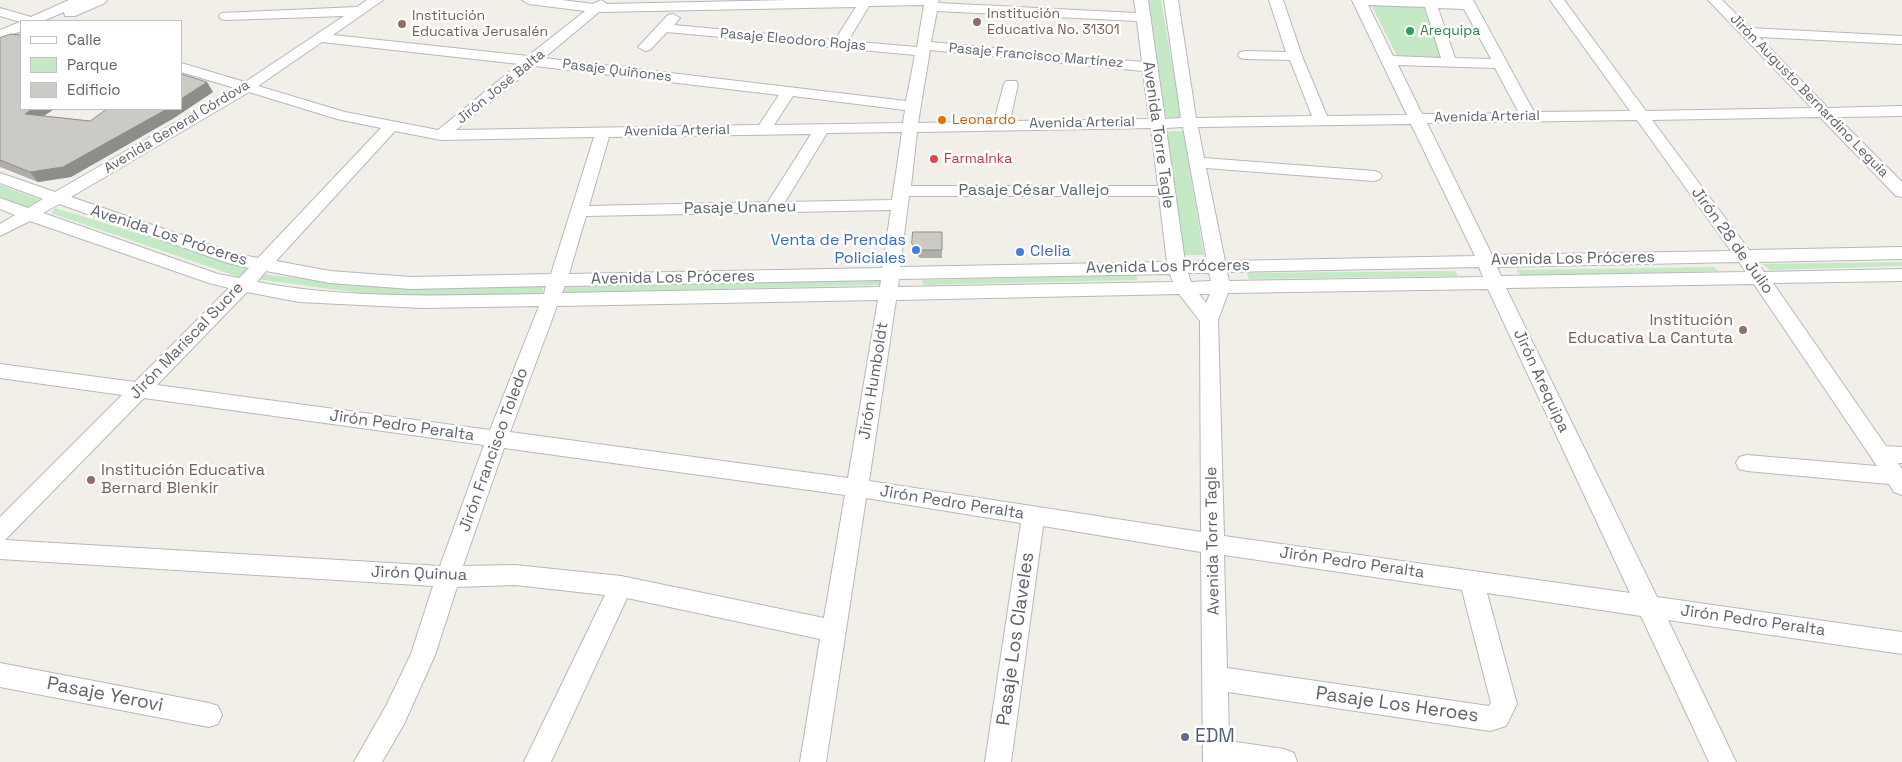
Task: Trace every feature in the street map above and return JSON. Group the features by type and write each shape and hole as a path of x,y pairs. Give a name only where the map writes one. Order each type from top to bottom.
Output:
{"street":[{"path":"33,20 80,0"},
{"path":"54,20 100,0"},
{"name":"Avenida General Córdova","path":"0,232 247,86 376,0"},
{"path":"529,0 685,6 724,3 932,3 1143,17"},
{"name":"Avenida Torre Tagle","path":"1141,0 1148,66 1158,122 1176,267 1184,288 1209,320"},
{"name":"Avenida Torre Tagle","path":"1171,0 1189,121 1221,288 1209,320 1216,757"},
{"path":"1276,0 1295,56 1321,119"},
{"path":"1359,0 1430,3 1468,2 1528,116"},
{"name":"Jirón Arequipa","path":"1359,0 1486,261 1494,282 1723,762"},
{"name":"Jirón 28 de Julio","path":"1558,0 1743,255 1898,481"},
{"name":"Jirón Augusto Bernardino Leguia","path":"1715,0 1902,192"},
{"path":"838,44 865,2"},
{"name":"Jirón Humboldt","path":"813,762 890,283 913,106 932,3"},
{"path":"1430,3 1449,62"},
{"name":"Jirón José Balta","path":"441,135 601,4"},
{"path":"760,37 784,4"},
{"path":"645,47 685,6"},
{"path":"0,12 28,20"},
{"path":"226,16 359,12"},
{"path":"0,35 20,26"},
{"name":"Pasaje Eleodoro Rojas","path":"664,28 838,44 924,49"},
{"path":"1747,32 1900,40"},
{"path":"0,44 20,35"},
{"name":"Pasaje Quiñones","path":"319,38 913,106"},
{"name":"Pasaje Francisco Martínez","path":"924,49 1148,66"},
{"path":"1245,55 1295,56"},
{"path":"1388,60 1500,64"},
{"name":"Avenida Arterial","path":"182,67 342,116 441,135 1902,110"},
{"path":"1001,125 1011,84"},
{"path":"764,129 789,91"},
{"name":"Jirón Mariscal Sucre","path":"0,532 243,285 392,126"},
{"path":"773,208 822,128"},
{"name":"Jirón Francisco Toledo","path":"367,762 395,715 423,655 496,439 554,290 604,132"},
{"path":"1197,162 1374,176"},
{"name":"Avenida Los Próceres","path":"0,178 234,260 261,266 330,277 554,290 890,283 1176,267 1902,253"},
{"name":"Pasaje César Vallejo","path":"901,198 1167,191"},
{"name":"Pasaje Unaneu","path":"579,211 773,208 901,198"},
{"name":"Avenida Los Próceres","path":"0,202 78,233 214,279 299,296 422,302 554,290"},
{"name":"Avenida Los Próceres","path":"890,283 1221,288 1902,275"},
{"name":"Jirón Pedro Peralta","path":"0,371 857,488 1214,544 1902,642"},
{"path":"1881,454 1902,455"},
{"path":"1747,463 1898,481"},
{"name":"Pasaje Los Claveles","path":"998,762 1033,516"},
{"name":"Jirón Quinua","path":"0,549 448,577 515,574 621,586 834,631"},
{"name":"Pasaje Los Heroes","path":"1215,678 1490,718 1497,717 1504,704 1471,580"},
{"path":"537,762 621,586"},
{"name":"Pasaje Yerovi","path":"0,675 209,715"},
{"path":"1216,757 1284,762"}],"green space":[{"path":"1144,0 1161,0 1181,118 1161,117"},
{"name":"Arequipa","path":"1373,5 1426,5 1445,60 1397,56"},
{"path":"1183,131 1204,255 1181,255 1163,132"},
{"path":"0,185 43,201 31,209 0,197"},
{"path":"55,208 252,268 242,278 51,213"},
{"path":"1902,262 1902,266 1770,270 1762,264"},
{"path":"1714,267 1718,271 1522,276 1516,270"},
{"path":"1455,271 1458,276 1249,279 1247,273"},
{"path":"260,274 389,288 543,285 543,294 382,296 257,279"},
{"path":"1136,275 1137,280 923,285 922,280"},
{"path":"879,279 881,285 561,293 563,287"}],"building":[{"path":"11,34 20,35 20,110 31,110 25,114 90,121 106,110 165,110 63,167 30,172 0,160 0,38"},
{"path":"182,74 207,82 182,98"},
{"path":"913,232 942,232 942,250 920,250 912,244"}],"place":[{"name":"Institución Educativa No. 31301","path":"977,22"},
{"name":"Institución Educativa Jerusalén","path":"402,24"},
{"name":"Arequipa","path":"1410,31"},
{"name":"Leonardo","path":"942,120"},
{"name":"FarmaInka","path":"934,159"},
{"name":"Venta de Prendas Policiales","path":"916,250"},
{"name":"Clelia","path":"1020,252"},
{"name":"Institución Educativa La Cantuta","path":"1743,330"},
{"name":"Institución Educativa Bernard Blenkir","path":"91,480"},
{"name":"EDM","path":"1185,737"}]}
